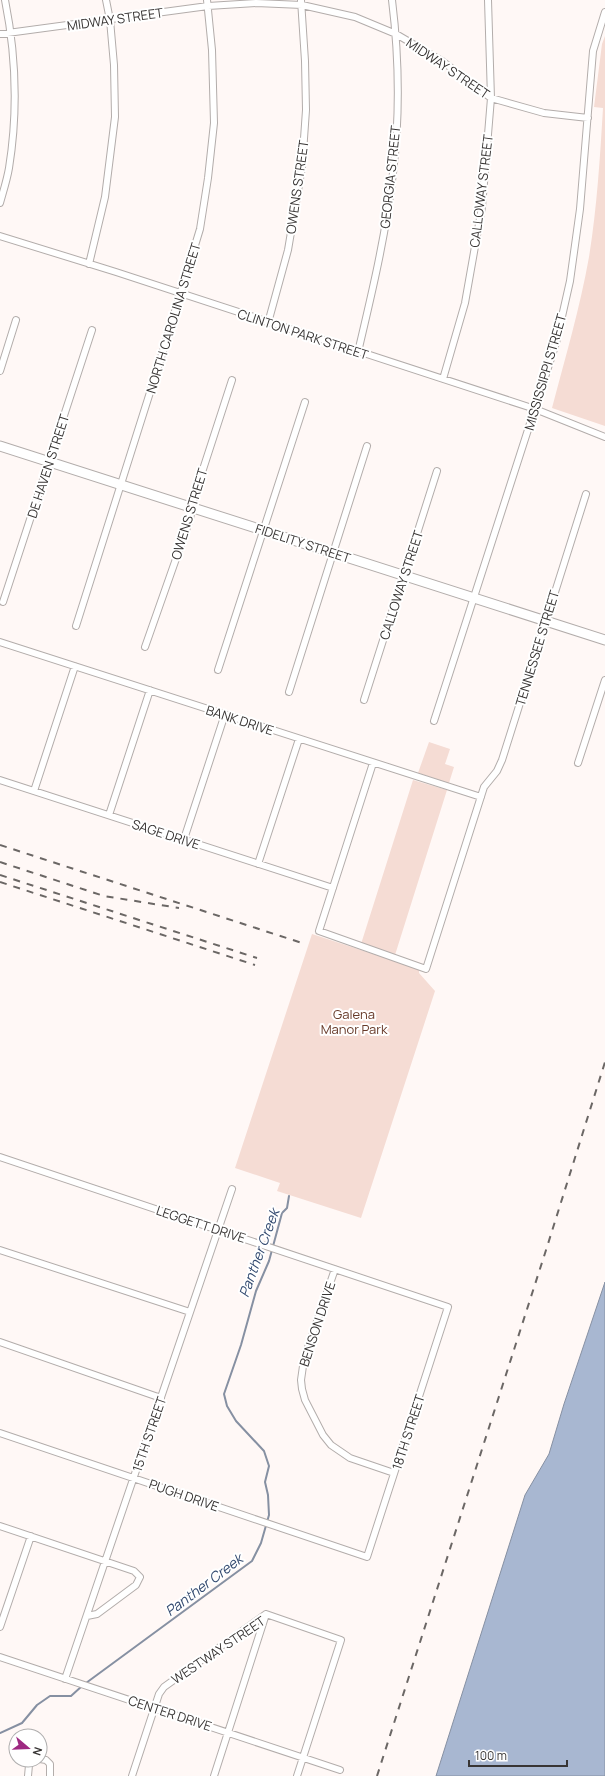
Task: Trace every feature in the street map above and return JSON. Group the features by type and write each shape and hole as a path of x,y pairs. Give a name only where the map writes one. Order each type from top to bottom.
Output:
{"main road":[{"name":"FIDELITY STREET","path":"0,446 474,598 545,619 605,640"}],"street":[{"path":"0,203 9,168 15,106 12,32 5,0"},
{"path":"88,264 105,198 115,117 114,65 110,20 106,0"},
{"name":"GEORGIA STREET","path":"358,352 378,264 393,172 397,102 396,34 392,0"},
{"name":"CALLOWAY STREET","path":"443,379 465,304 480,221 491,98 488,0"},
{"name":"MIDWAY STREET","path":"0,34 110,20 207,3 301,3 355,18 396,34 442,61 491,98 544,113 588,118"},
{"name":"NORTH CAROLINA STREET","path":"76,626 200,229 208,178 214,123 212,50 207,3"},
{"name":"OWENS STREET","path":"268,323 288,250 302,167 306,110 301,3"},
{"name":"MISSISSIPPI STREET","path":"434,721 556,343 570,281 580,209 593,51 605,12"},
{"name":"CLINTON PARK STREET","path":"0,236 535,409 605,437"},
{"path":"0,371 16,320"},
{"name":"DE HAVEN STREET","path":"4,602 92,330"},
{"name":"OWENS STREET","path":"146,647 190,519 194,497 232,380"},
{"path":"218,670 262,530 305,402"},
{"path":"289,692 367,446"},
{"name":"CALLOWAY STREET","path":"364,700 437,471"},
{"name":"TENNESSEE STREET","path":"333,888 319,931 426,969 458,874 484,787 497,771 502,760 545,619 586,494"},
{"name":"BANK DRIVE","path":"0,642 481,798"},
{"path":"34,791 75,666"},
{"path":"578,763 605,680"},
{"path":"109,815 150,690"},
{"path":"184,839 224,714"},
{"path":"258,864 299,739"},
{"path":"333,888 373,763"},
{"name":"SAGE DRIVE","path":"0,780 333,888"},
{"name":"LEGGETT DRIVE","path":"0,1157 448,1306"},
{"name":"15TH STREET","path":"65,1678 232,1189"},
{"path":"0,1250 190,1312"},
{"name":"BENSON DRIVE","path":"335,1269 301,1370 302,1388 305,1400 320,1429 331,1445 350,1458 394,1473"},
{"name":"18TH STREET","path":"367,1557 448,1306"},
{"path":"0,1342 161,1398"},
{"name":"PUGH DRIVE","path":"0,1433 367,1557"},
{"path":"0,1526 134,1571 140,1577 136,1585 96,1614 87,1616"},
{"path":"0,1627 31,1536"},
{"path":"214,1776 266,1614"},
{"name":"WESTWAY STREET","path":"132,1776 159,1694 164,1687 266,1614 341,1640 303,1758"},
{"name":"CENTER DRIVE","path":"0,1657 340,1770"},
{"path":"297,1776 303,1758"},
{"path":"48,1762 50,1764 50,1776"}],"green space":[{"path":"605,36 605,426 552,408 581,295 592,239 598,183 603,108 594,107 602,44"},
{"path":"429,742 450,749 445,764 454,767 449,783 418,773"},
{"path":"413,780 447,790 395,955 361,944"},
{"name":"Galena Manor Park","path":"312,934 419,969 419,973 435,991 361,1218 277,1191 280,1183 235,1168"}],"water":[{"path":"605,1282 605,1776 436,1776 525,1495 549,1454 564,1404"}],"waterway":[{"name":"Panther Creek","path":"86,1683 252,1561 261,1543 269,1515 268,1495 265,1482 269,1466 264,1451 236,1421 227,1406 224,1394 241,1345 256,1291 269,1261 282,1213 287,1208 289,1196"},
{"name":"Panther Creek","path":"0,1733 22,1723 37,1705 50,1696 71,1696 82,1686"}],"railway":[{"path":"0,845 302,943"},
{"path":"0,862 104,896 179,908"},
{"path":"0,875 257,958"},
{"path":"0,882 255,965"},
{"path":"377,1776 605,1062"}]}
